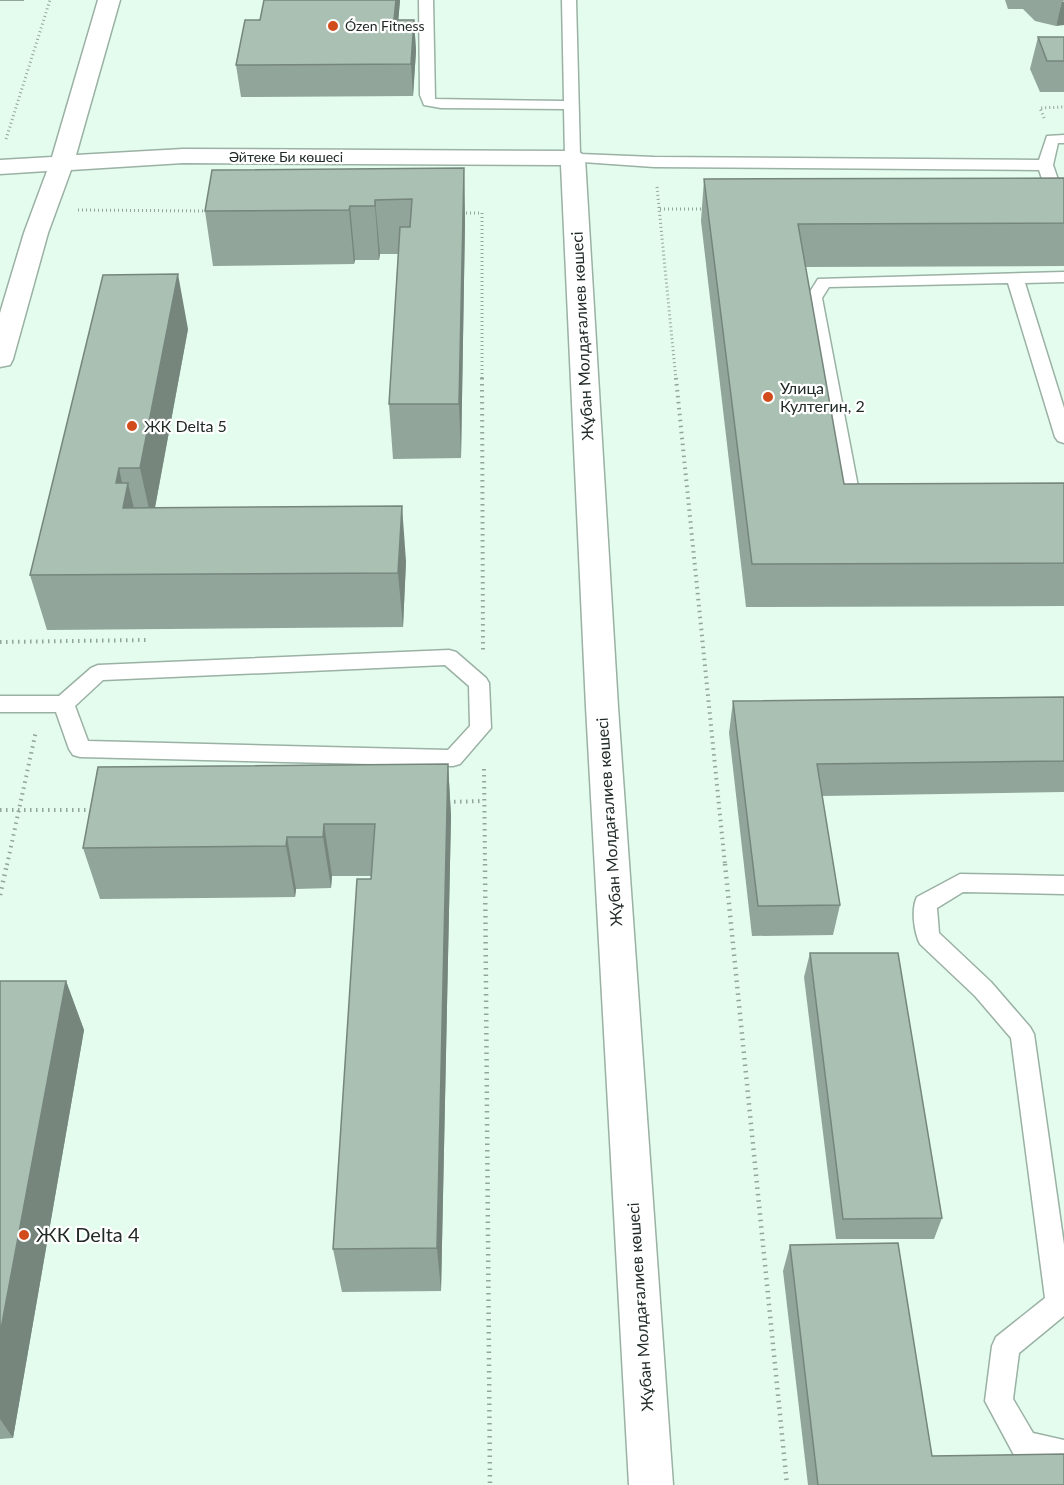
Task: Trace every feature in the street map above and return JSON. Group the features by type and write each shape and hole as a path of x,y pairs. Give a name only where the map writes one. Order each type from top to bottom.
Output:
{"street":[{"path":"0,359 36,233 62,162 109,0"},
{"name":"Әйтеке Би көшесі","path":"2,157 62,162 183,156 573,158"},
{"name":"Жұбан Молдағалиев көшесі","path":"573,158 602,707 651,1485"}],"lane":[{"path":"426,0 429,102 441,105 573,105"},
{"path":"569,0 573,158 654,162 1045,165"},
{"path":"1064,139 1052,139 1045,165 1064,219"},
{"path":"882,514 870,515 850,494 814,298 824,282 1064,277"},
{"path":"1015,278 1059,403 1064,437"},
{"path":"0,704 64,704 98,673 449,657 479,682 481,728 453,758 80,749 64,704"},
{"path":"1064,885 960,883 924,904 928,937 983,989 1022,1034 1059,1303 1006,1346 999,1401 1024,1445 1064,1454"}],"path":[{"path":"2,157 50,0"},
{"path":"654,162 787,1485"},
{"path":"660,209 707,209"},
{"path":"0,895 42,704"},
{"path":"447,802 483,801"},
{"path":"0,810 103,809"}],"building":[{"name":"Ózen Fitness","path":"264,0 396,0 394,20 414,20 411,64 236,65 245,20 260,20"},
{"path":"1038,37 1064,37 1064,61 1047,61"},
{"path":"464,168 459,404 389,404 400,227 410,227 412,199 375,200 375,206 350,206 349,210 205,211 212,170"},
{"path":"1064,178 1064,223 798,224 844,484 1064,483 1064,563 752,564 704,179"},
{"path":"178,274 140,468 119,468 116,483 128,483 123,508 402,506 398,573 30,575 103,275"},
{"path":"1064,697 1064,761 817,764 840,905 758,906 733,701"},
{"path":"448,764 437,1248 333,1249 357,879 371,879 375,824 324,824 323,837 287,837 286,846 83,848 98,767"},
{"path":"810,953 898,953 942,1218 843,1219"},
{"path":"0,981 66,981 0,1334"},
{"path":"898,1243 932,1456 1064,1454 1064,1485 818,1485 790,1245"}],"place":[{"name":"Ózen Fitness","path":"333,26"},
{"name":"Улица Култегин, 2","path":"768,397"},
{"name":"ЖК Delta 5","path":"132,426"},
{"name":"ЖК Delta 4","path":"24,1235"}]}
